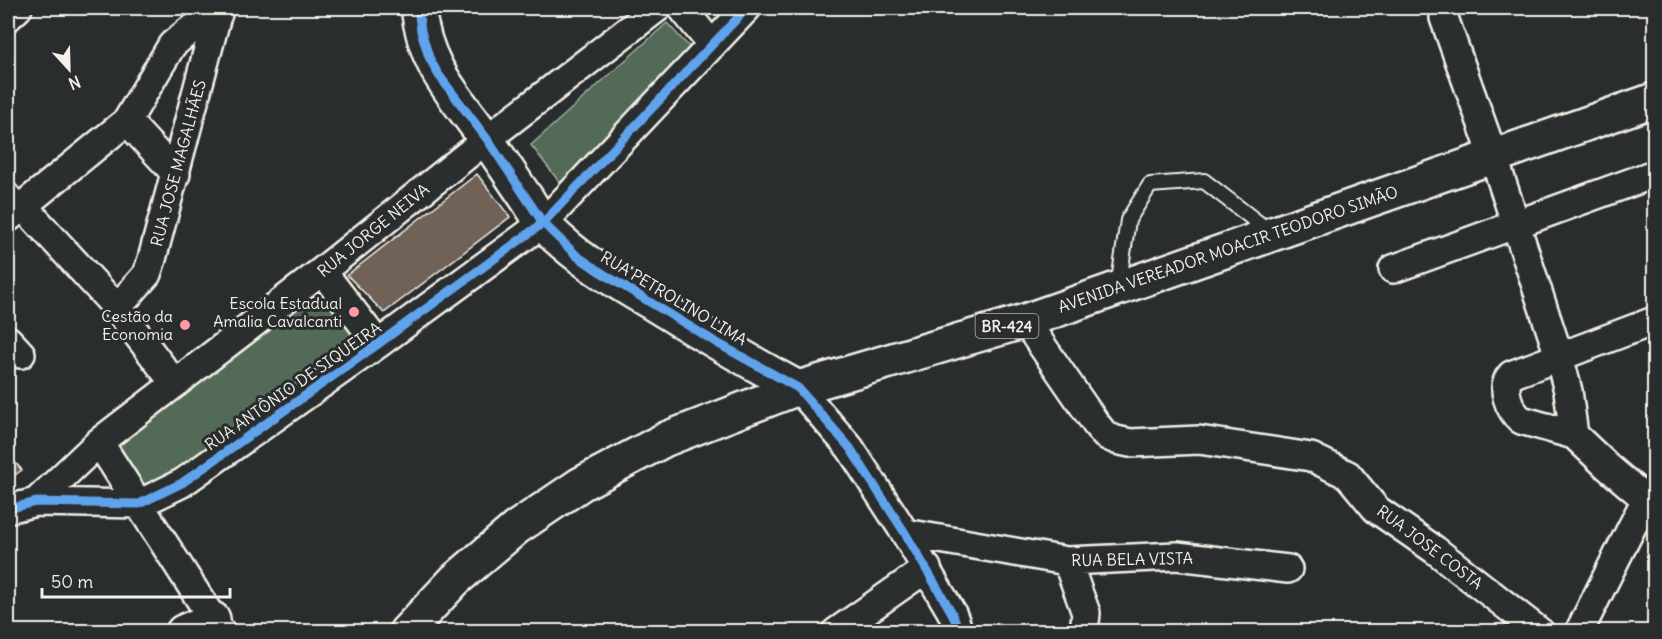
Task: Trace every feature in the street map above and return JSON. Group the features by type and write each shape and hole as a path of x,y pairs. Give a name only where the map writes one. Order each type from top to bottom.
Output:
{"main road":[{"name":"RUA PETROLINO LIMA","path":"418,8 421,31 429,57 438,74 487,139 543,223 577,256 602,273 717,343 798,388"},
{"name":"AVENIDA VEREADOR MOACIR TEODORO SIMÃO","path":"406,632 455,580 516,528 581,484 666,439 798,388 1024,321 1654,100"},
{"path":"183,632 217,625"}],"street":[{"path":"8,17 18,8"},
{"name":"RUA JORGE NEIVA","path":"36,502 99,442 322,271 487,139 657,8"},
{"path":"682,8 712,45"},
{"name":"RUA ANTÔNIO DE SIQUEIRA","path":"36,502 138,504 182,483 543,223 747,8"},
{"path":"175,384 117,308 13,204 127,121 172,45 189,30 218,11"},
{"name":"RUA JOSE MAGALHÃES","path":"117,308 147,274 176,174 218,11"},
{"path":"1444,18 1493,155 1559,356 1568,391 1574,435"},
{"path":"127,121 176,174"},
{"path":"1393,269 1654,174"},
{"path":"322,271 378,344"},
{"name":"RUA JOSE COSTA","path":"1024,321 1105,435 1130,443 1199,441 1311,457 1348,475 1376,509 1435,550 1540,632"},
{"path":"1579,632 1650,503 1574,435 1528,424 1515,415 1504,387 1511,375 1654,321"},
{"path":"798,388 850,448 905,533 952,614 956,623 955,632"},
{"path":"99,442 217,625"},
{"path":"8,509 36,502"},
{"name":"RUA BELA VISTA","path":"905,533 1067,561 1177,556 1288,569"},
{"path":"1067,561 1086,613 1084,632"},
{"path":"836,632 927,568"}],"lane":[{"path":"1118,288 1128,220 1150,185 1204,181 1271,234"}],"green space":[{"path":"667,23 692,50 567,192 531,145"},
{"path":"321,279 367,336 179,478 140,496 109,444"}],"building":[{"path":"477,174 510,217 384,313 347,275"},
{"path":"8,455 22,470 8,480"}],"cycle path":[{"path":"418,8 421,31 429,57 438,74 487,139 543,223 577,256 602,273 717,343 798,388 850,448 905,533 952,613 956,623 955,632"},
{"path":"8,509 36,502 139,504 182,483 543,223 747,8"}],"place":[{"name":"Escola Estadual Amalia Cavalcanti","path":"354,312"},
{"name":"Cestão da Economia","path":"185,325"}]}
